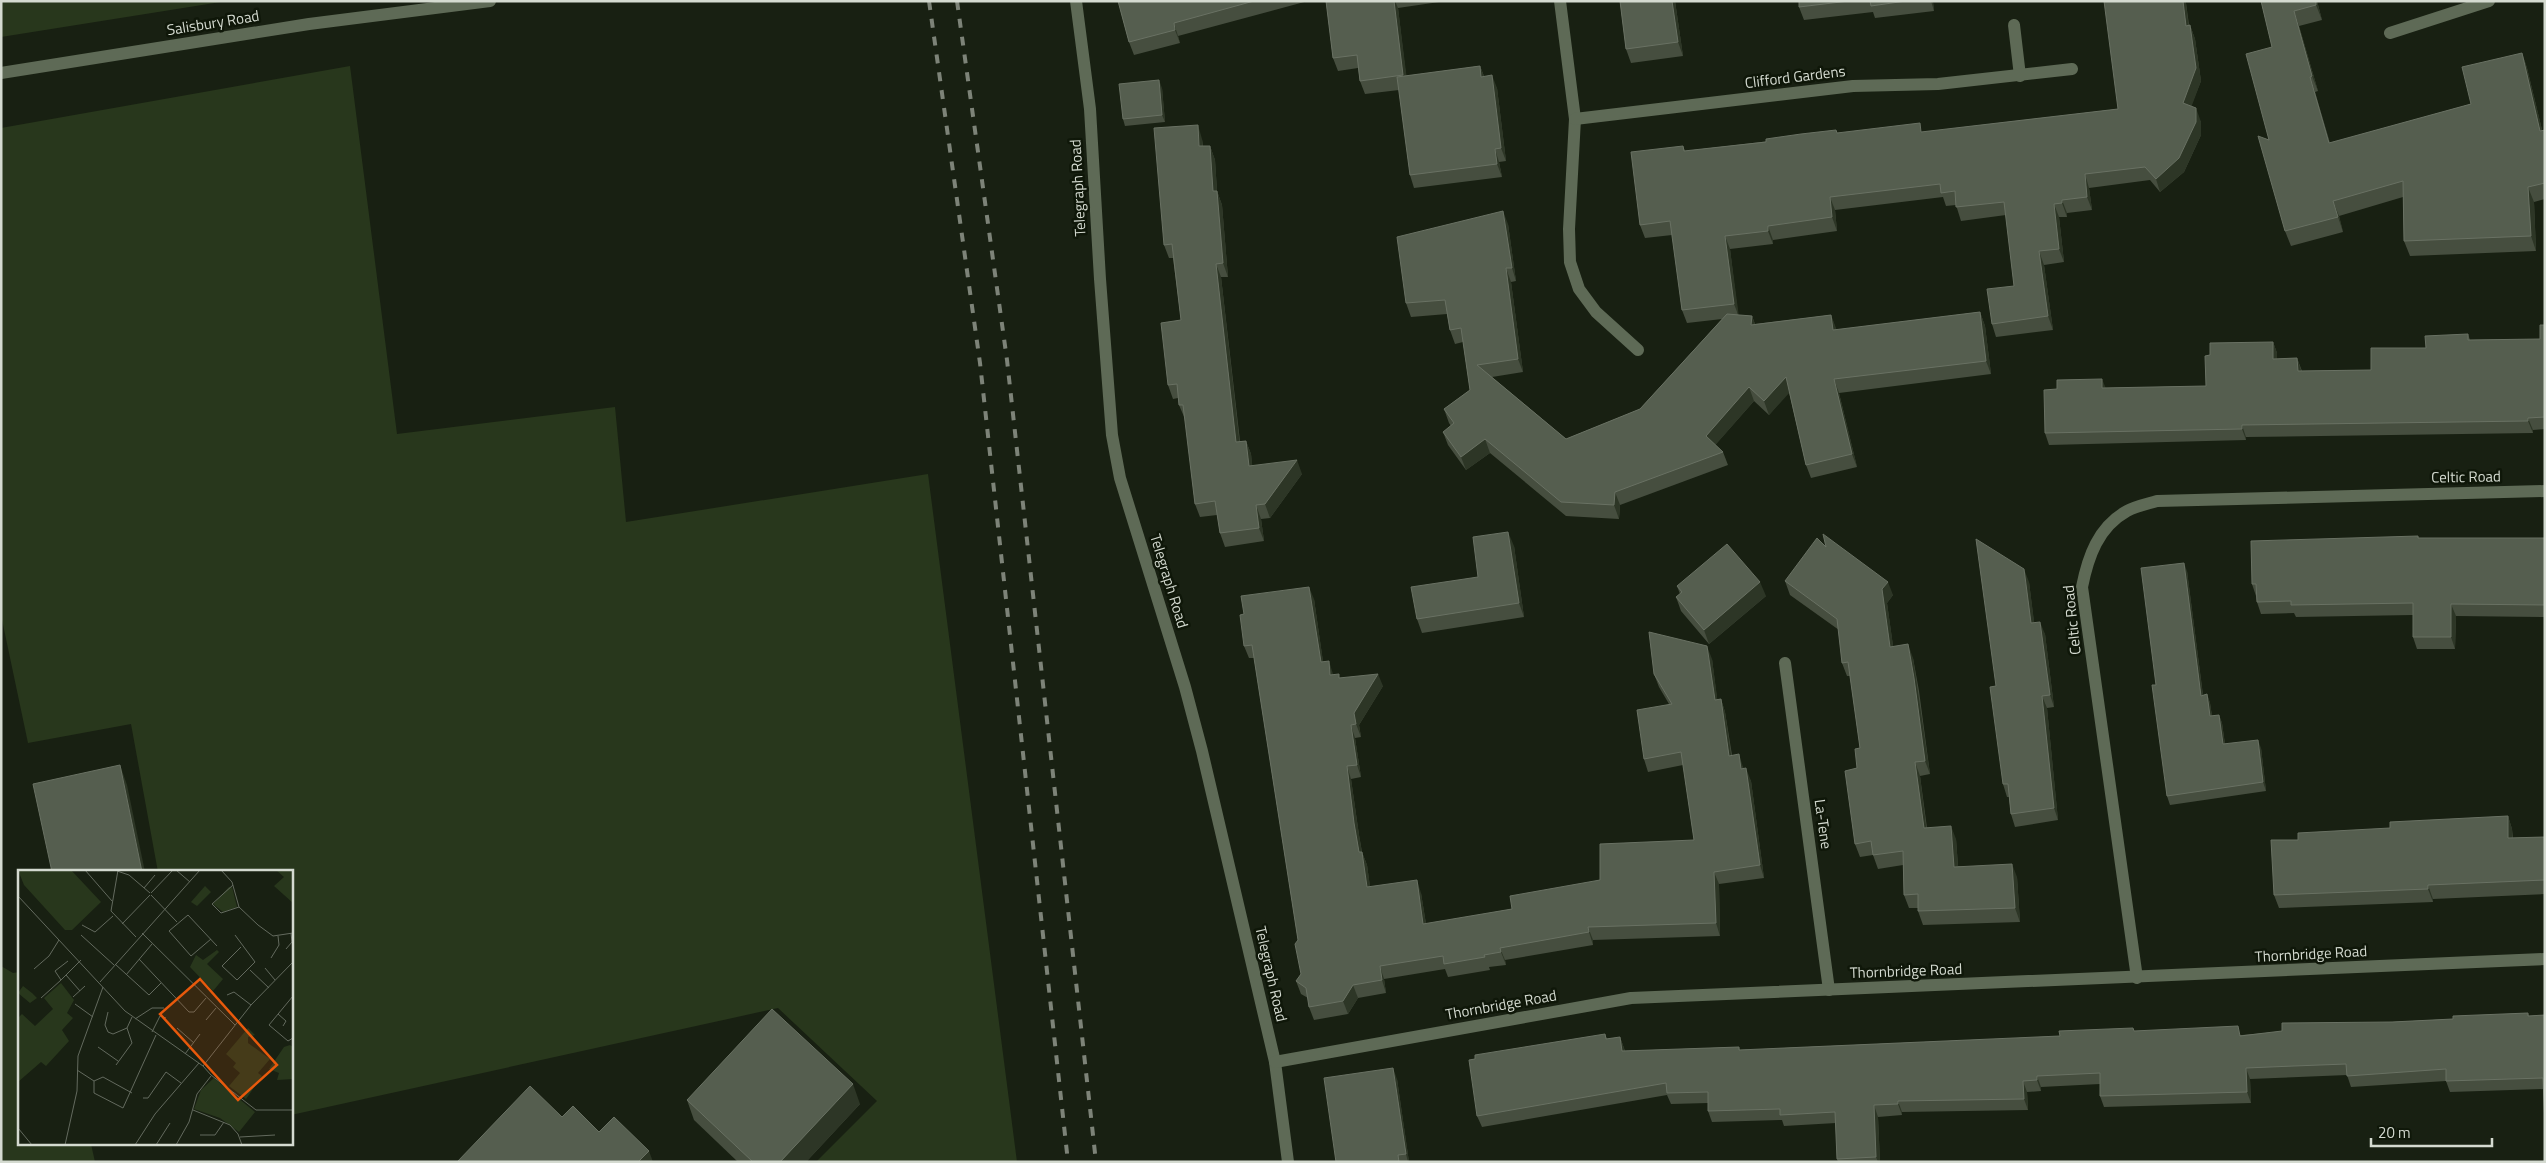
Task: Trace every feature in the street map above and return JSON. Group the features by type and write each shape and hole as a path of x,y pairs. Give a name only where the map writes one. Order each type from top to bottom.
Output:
{"street":[{"name":"Salisbury Road","path":"1,74 309,24 490,1"},
{"name":"Telegraph Road","path":"1076,1 1090,109 1111,426 1120,478 1202,751 1275,1062 1288,1162"},
{"path":"1560,1 1575,119 1569,229 1570,262 1580,289 1596,312 1638,350"},
{"path":"2390,33 2489,1"},
{"path":"2014,25 2020,76"},
{"name":"Clifford Gardens","path":"1575,119 1853,86 1938,84 2072,69"},
{"name":"Celtic Road","path":"2136,978 2082,587 2089,555 2105,528 2127,511 2157,501 2545,491"},
{"name":"La-Tene","path":"1785,663 1829,990"},
{"name":"Thornbridge Road","path":"1275,1062 1630,998 2136,978 2545,959"}],"green space":[{"path":"1,1 227,1 1,37"},
{"path":"350,66 397,434 615,407 626,522 928,474 1017,1162 816,1162 877,1101 778,1008 292,1115 292,870 158,870 131,724 28,743 1,615 1,128"},
{"path":"1,966 13,973 18,972 18,1146 91,1146 95,1162 1,1162"}],"building":[{"path":"1118,1 1254,1 1174,23 1175,30 1129,42"},
{"path":"1326,1 1394,1 1403,75 1360,81 1357,55 1333,58"},
{"path":"1620,1 1672,1 1678,42 1626,49"},
{"path":"1799,1 1849,1 1799,7"},
{"path":"1870,1 1906,1 1871,6"},
{"path":"2104,1 2183,1 2186,26 2190,25 2196,68 2183,103 2196,108 2196,122 2179,158 2156,179 2145,167 2085,174 2087,197 2062,200 2062,203 2054,204 2059,249 2039,251 2048,316 1992,324 1987,289 2014,286 2004,202 1956,207 1955,191 1941,193 1940,184 1830,197 1832,217 1768,226 1768,231 1725,236 1734,304 1682,310 1670,221 1640,225 1631,152 1683,146 1684,151 1766,142 1766,139 1801,134 1836,130 1837,133 1920,123 1921,132 2118,109"},
{"path":"2261,1 2316,1 2316,5 2294,11 2329,143 2471,104 2462,67 2522,53 2540,131 2545,130 2545,183 2528,187 2531,236 2404,241 2403,181 2333,201 2338,217 2285,231 2258,136 2269,140 2246,54 2272,47"},
{"path":"1480,66 1481,77 1492,75 1501,148 1495,149 1497,164 1410,175 1397,77"},
{"path":"1159,80 1162,115 1123,119 1119,84"},
{"path":"1198,125 1199,146 1210,146 1213,191 1217,191 1223,263 1216,264 1236,442 1246,441 1249,466 1297,460 1265,504 1256,505 1259,528 1220,533 1215,501 1195,504 1183,405 1179,405 1177,384 1168,385 1161,323 1181,320 1172,244 1164,245 1154,128"},
{"path":"1503,211 1512,268 1506,268 1518,359 1477,365 1566,439 1640,409 1727,314 1752,316 1751,325 1831,315 1833,330 1980,312 1986,361 1834,379 1852,454 1806,465 1786,377 1764,401 1749,387 1706,436 1723,452 1615,492 1614,505 1561,502 1485,439 1461,457 1443,432 1454,423 1444,409 1470,390 1461,328 1450,330 1445,300 1406,303 1397,237"},
{"path":"2540,325 2545,325 2545,417 2528,418 2528,421 2242,425 2242,429 2045,433 2044,390 2057,389 2057,380 2102,379 2102,388 2206,386 2205,356 2210,355 2210,343 2273,342 2273,359 2297,358 2298,371 2371,370 2371,348 2426,348 2425,336 2468,334 2468,340 2540,339"},
{"path":"1508,532 1519,603 1417,619 1411,587 1478,577 1473,537"},
{"path":"1823,534 1888,582 1882,589 1890,647 1908,644 1914,678 1925,761 1915,762 1924,828 1951,826 1954,867 2012,864 2015,908 1918,911 1918,894 1904,895 1903,851 1873,855 1871,841 1855,844 1845,771 1857,768 1855,749 1860,748 1848,662 1842,663 1837,619 1785,581 1817,538 1826,547"},
{"path":"2418,536 2418,538 2545,538 2545,605 2451,604 2451,637 2413,637 2413,603 2291,605 2291,601 2257,602 2256,584 2252,584 2251,541"},
{"path":"1976,539 2024,569 2031,623 2040,622 2050,695 2042,696 2054,808 2011,814 2008,784 2003,784 1990,687 1996,686"},
{"path":"1727,544 1760,582 1704,630 1676,597 1682,592 1677,586"},
{"path":"2184,563 2201,696 2207,694 2210,716 2219,715 2223,744 2258,740 2263,782 2167,796 2152,685 2156,685 2141,568"},
{"path":"1309,587 1321,662 1329,661 1330,675 1339,674 1339,678 1378,674 1354,713 1356,724 1351,725 1357,765 1347,766 1354,823 1359,852 1362,852 1367,887 1417,880 1423,924 1512,909 1510,896 1600,880 1600,844 1694,840 1681,752 1644,759 1637,710 1672,704 1654,674 1649,632 1707,646 1715,700 1721,699 1729,756 1739,754 1741,769 1746,768 1760,865 1714,872 1716,923 1588,927 1589,932 1500,948 1501,952 1484,955 1485,957 1444,964 1443,956 1380,966 1382,980 1353,985 1343,1001 1309,1007 1306,988 1296,981 1301,974 1295,944 1298,940 1252,645 1244,646 1240,615 1244,614 1241,596"},
{"path":"120,765 142,870 52,870 33,784"},
{"path":"2508,816 2508,838 2545,837 2545,880 2428,885 2428,889 2274,895 2271,840 2298,840 2298,833 2390,828 2390,822"},
{"path":"772,1009 853,1084 780,1162 753,1162 687,1100"},
{"path":"2528,1013 2528,1016 2545,1015 2545,1125 2543,1078 2446,1081 2446,1069 2347,1076 2346,1064 2294,1066 2246,1068 2247,1092 2100,1096 2100,1073 2037,1076 2037,1080 2023,1081 2024,1099 1898,1101 1898,1104 1874,1105 1876,1157 1837,1159 1835,1112 1780,1115 1780,1109 1708,1111 1708,1092 1667,1093 1666,1083 1477,1116 1469,1060 1475,1059 1475,1055 1605,1034 1606,1039 1620,1037 1622,1051 1739,1047 1739,1050 2060,1036 2059,1031 2133,1028 2134,1031 2238,1026 2240,1036 2282,1031 2282,1023 2392,1022 2453,1019 2453,1016"},
{"path":"1393,1068 1406,1154 1398,1155 1399,1162 1336,1162 1324,1078"},
{"path":"530,1086 562,1117 573,1106 599,1132 614,1117 649,1151 638,1162 457,1162"}],"railway":[{"path":"929,1 980,363 1068,1162"},
{"path":"957,1 1007,360 1096,1162"}]}
